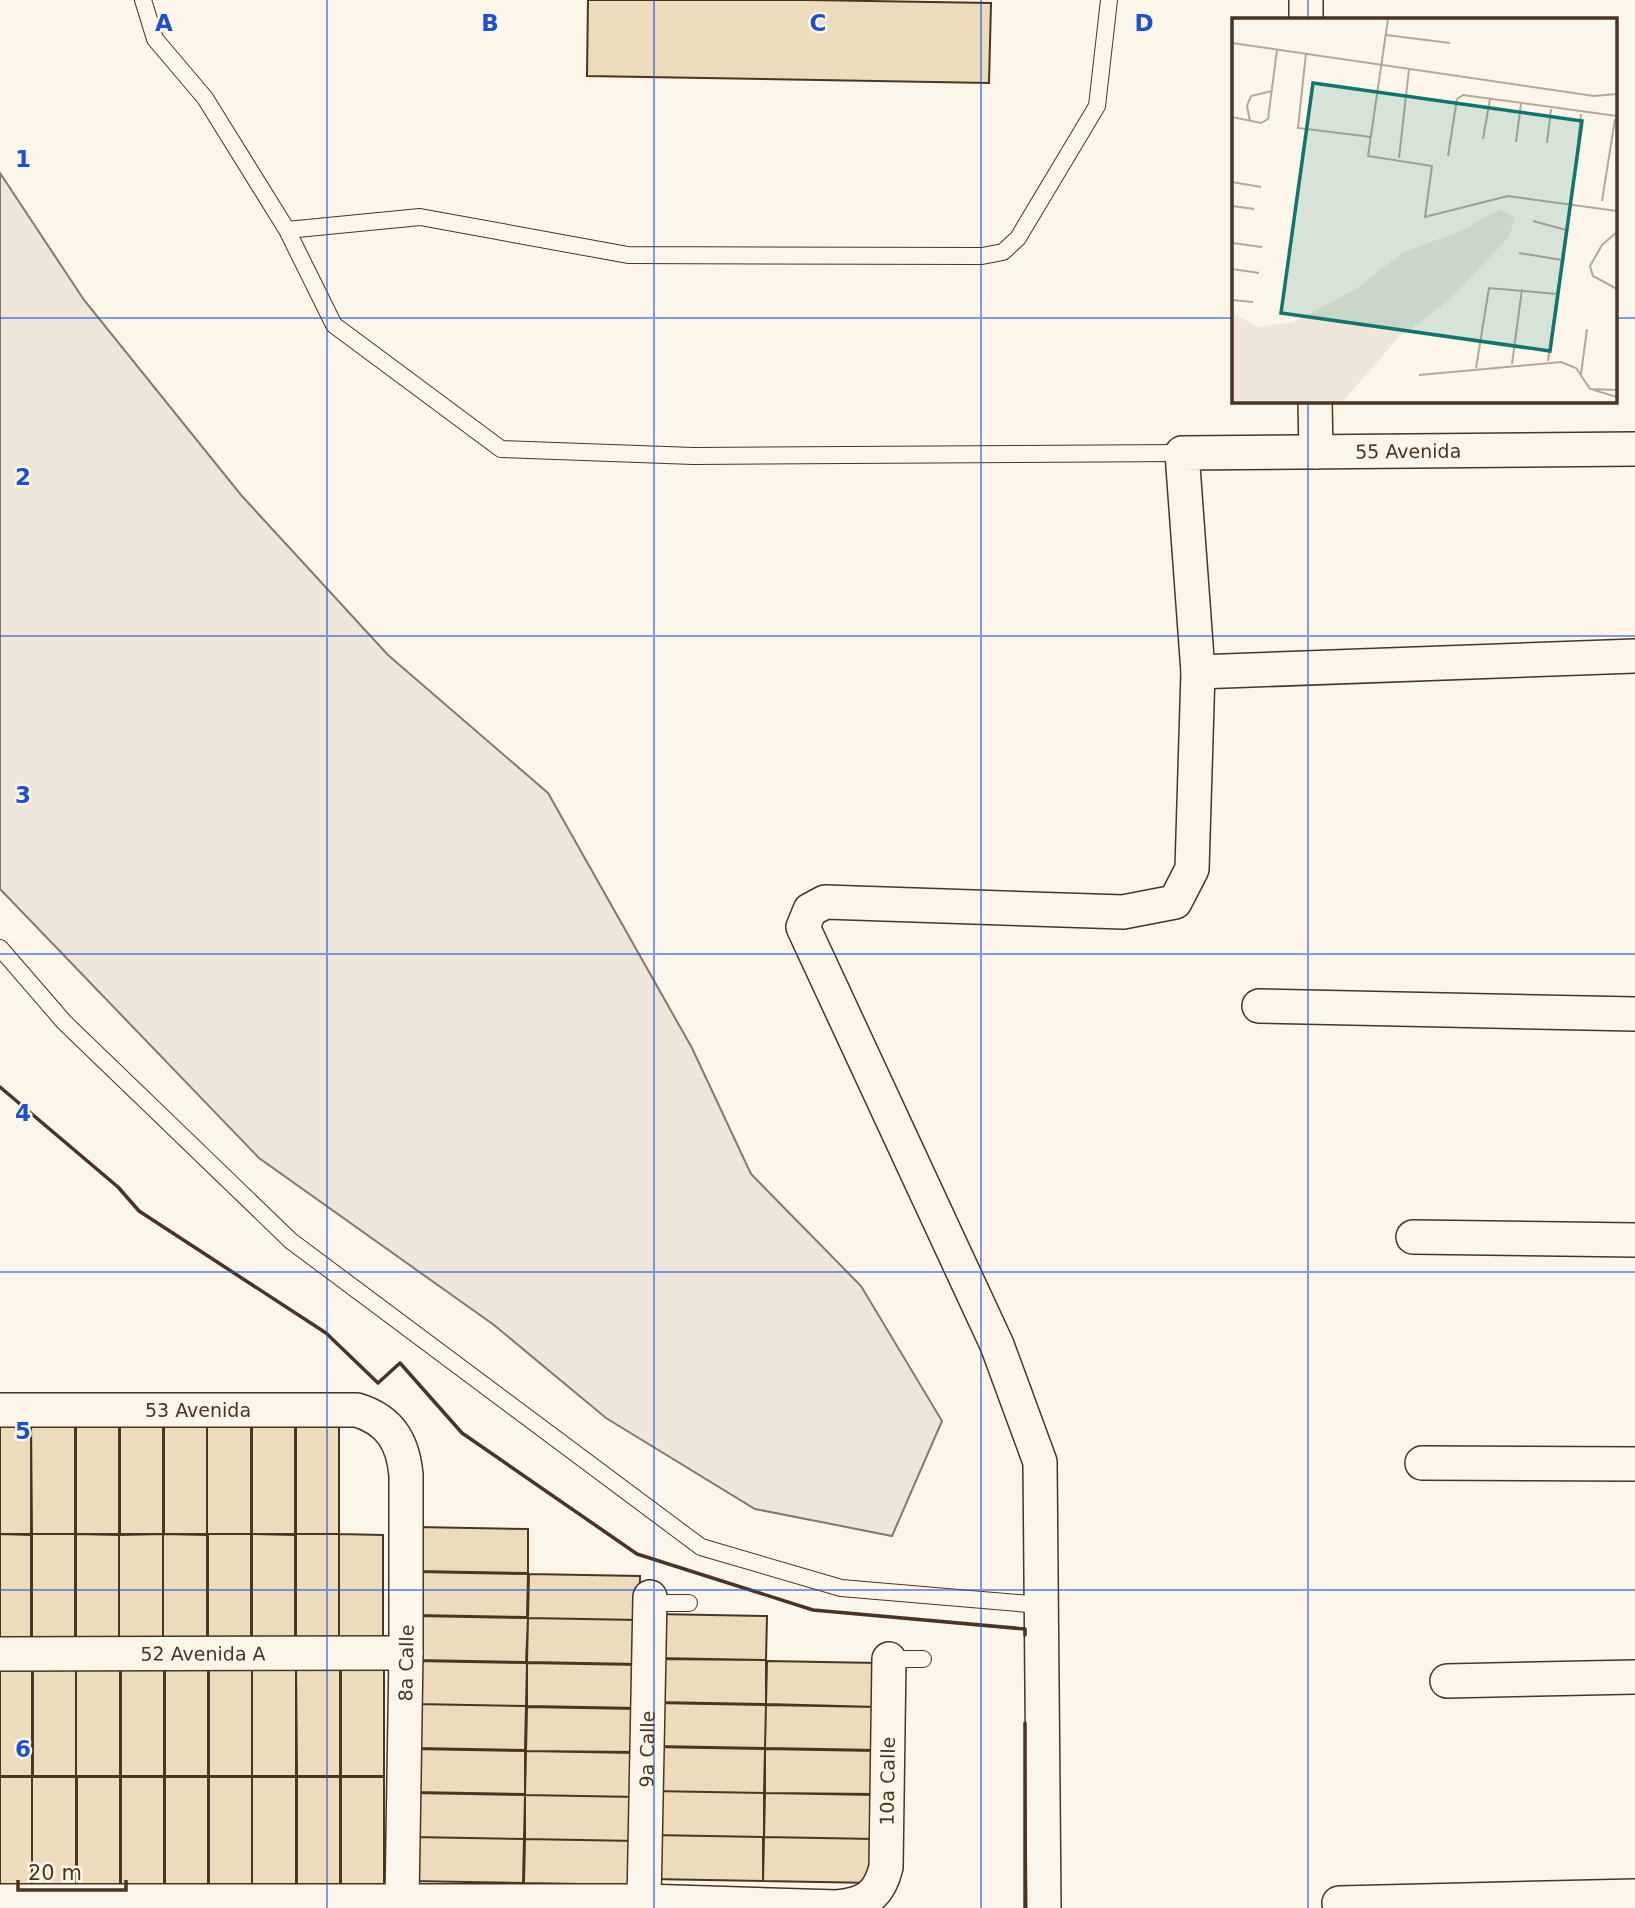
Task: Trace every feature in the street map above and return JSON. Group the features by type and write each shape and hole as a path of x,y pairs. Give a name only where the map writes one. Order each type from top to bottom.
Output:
{"street":[{"path":"1306,0 1306,18"},
{"path":"1315,402 1316,452"},
{"name":"55 Avenida","path":"1182,453 1635,449"},
{"path":"1044,1908 1040,1462 997,1345 803,927 810,910 825,902 1123,912 1175,902 1192,869 1198,671 1182,453"},
{"path":"1198,671 1635,656"},
{"path":"1259,1006 1635,1014"},
{"path":"1413,1237 1635,1240"},
{"name":"53 Avenida","path":"0,1410 357,1410 369,1414 390,1428"},
{"name":"8a Calle","path":"390,1428 402,1451 406,1475 402,1902"},
{"path":"1422,1463 1635,1464"},
{"name":"9a Calle","path":"643,1901 650,1600"},
{"name":"52 Avenida A","path":"0,1654 406,1653"},
{"name":"10a Calle","path":"643,1901 836,1907 859,1904 868,1899 883,1881 886,1867 889,1659"},
{"path":"1447,1681 1635,1677"},
{"path":"1339,1903 1635,1896"},
{"path":"0,1901 643,1901"}],"lane":[{"path":"143,0 155,39 205,98 287,230 334,325 501,449 693,456 1182,453"},
{"path":"287,230 420,217 628,255 982,256 1003,252 1018,238 1097,106 1109,0"},
{"path":"0,947 64,1022 291,1241 701,1547 841,1588 1041,1605"},
{"path":"650,1600 689,1603"},
{"path":"889,1659 923,1659"}],"shaded area":[{"path":"0,173 84,300 241,495 388,655 548,793 692,1048 751,1174 861,1286 942,1421 892,1536 755,1509 606,1418 494,1325 259,1158 0,889"}],"building":[{"path":"588,0 991,3 989,83 587,76"},
{"path":"31,1421 75,1422 75,1534 32,1534"},
{"path":"119,1421 119,1534 76,1534 76,1422"},
{"path":"120,1421 163,1422 163,1534 120,1534"},
{"path":"207,1421 251,1422 251,1534 207,1534"},
{"path":"295,1421 295,1534 252,1534 252,1422"},
{"path":"296,1421 339,1422 339,1534 296,1534"},
{"path":"0,1422 31,1422 31,1534 0,1534"},
{"path":"164,1422 207,1422 207,1534 164,1534"},
{"path":"417,1527 528,1529 528,1573 416,1571"},
{"path":"0,1534 31,1535 31,1646 0,1647"},
{"path":"32,1534 75,1534 75,1647 32,1646"},
{"path":"76,1534 119,1535 119,1646 76,1647"},
{"path":"163,1534 163,1647 119,1646 119,1535"},
{"path":"163,1534 207,1535 207,1646 163,1647"},
{"path":"208,1534 251,1534 251,1647 208,1646"},
{"path":"252,1534 295,1535 295,1646 252,1647"},
{"path":"296,1534 339,1534 339,1647 296,1646"},
{"path":"339,1534 383,1535 383,1646 339,1647"},
{"path":"417,1572 528,1574 527,1617 416,1615"},
{"path":"529,1574 640,1576 639,1620 528,1618"},
{"path":"655,1614 767,1616 766,1660 655,1658"},
{"path":"416,1616 528,1618 526,1662 415,1660"},
{"path":"528,1618 639,1620 639,1664 527,1662"},
{"path":"655,1659 766,1660 766,1704 654,1702"},
{"path":"415,1661 527,1663 526,1706 415,1704"},
{"path":"767,1661 878,1663 877,1707 766,1704"},
{"path":"527,1663 639,1665 638,1708 527,1706"},
{"path":"0,1664 32,1664 32,1776 0,1776"},
{"path":"33,1664 76,1664 76,1776 33,1776"},
{"path":"76,1664 120,1664 120,1776 76,1776"},
{"path":"121,1664 164,1664 164,1776 121,1776"},
{"path":"165,1664 208,1664 208,1776 165,1776"},
{"path":"209,1664 252,1664 252,1776 209,1776"},
{"path":"252,1664 296,1664 296,1776 252,1776"},
{"path":"296,1664 340,1664 340,1776 297,1776"},
{"path":"341,1664 384,1664 384,1776 341,1776"},
{"path":"654,1703 766,1705 765,1748 653,1746"},
{"path":"415,1704 526,1706 525,1750 414,1748"},
{"path":"766,1705 877,1707 877,1750 765,1748"},
{"path":"527,1707 638,1709 637,1752 526,1751"},
{"path":"653,1747 765,1749 764,1793 653,1791"},
{"path":"414,1749 525,1751 525,1794 413,1792"},
{"path":"765,1749 877,1751 876,1794 765,1793"},
{"path":"526,1751 637,1753 637,1797 525,1795"},
{"path":"0,1777 32,1777 32,1889 0,1889"},
{"path":"32,1777 76,1777 76,1889 32,1889"},
{"path":"77,1777 120,1777 120,1889 77,1889"},
{"path":"121,1777 164,1777 164,1889 121,1889"},
{"path":"165,1777 208,1777 208,1889 165,1889"},
{"path":"209,1777 252,1777 252,1889 209,1889"},
{"path":"252,1777 296,1777 296,1889 252,1889"},
{"path":"297,1777 340,1777 340,1889 297,1889"},
{"path":"341,1777 384,1777 384,1889 341,1889"},
{"path":"653,1791 764,1793 764,1837 652,1835"},
{"path":"413,1793 525,1795 524,1839 413,1837"},
{"path":"765,1793 876,1795 875,1839 764,1837"},
{"path":"525,1795 637,1797 636,1841 525,1839"},
{"path":"652,1835 763,1837 763,1881 651,1879"},
{"path":"413,1837 524,1839 523,1883 412,1881"},
{"path":"764,1837 875,1839 875,1883 763,1881"},
{"path":"525,1839 636,1841 635,1885 524,1883"}],"wall":[{"path":"0,1087 118,1187 139,1211 326,1333 378,1383 400,1363 462,1433 637,1554 813,1610 1025,1629 1025,1635"},
{"path":"1025,1723 1025,1908"}]}
